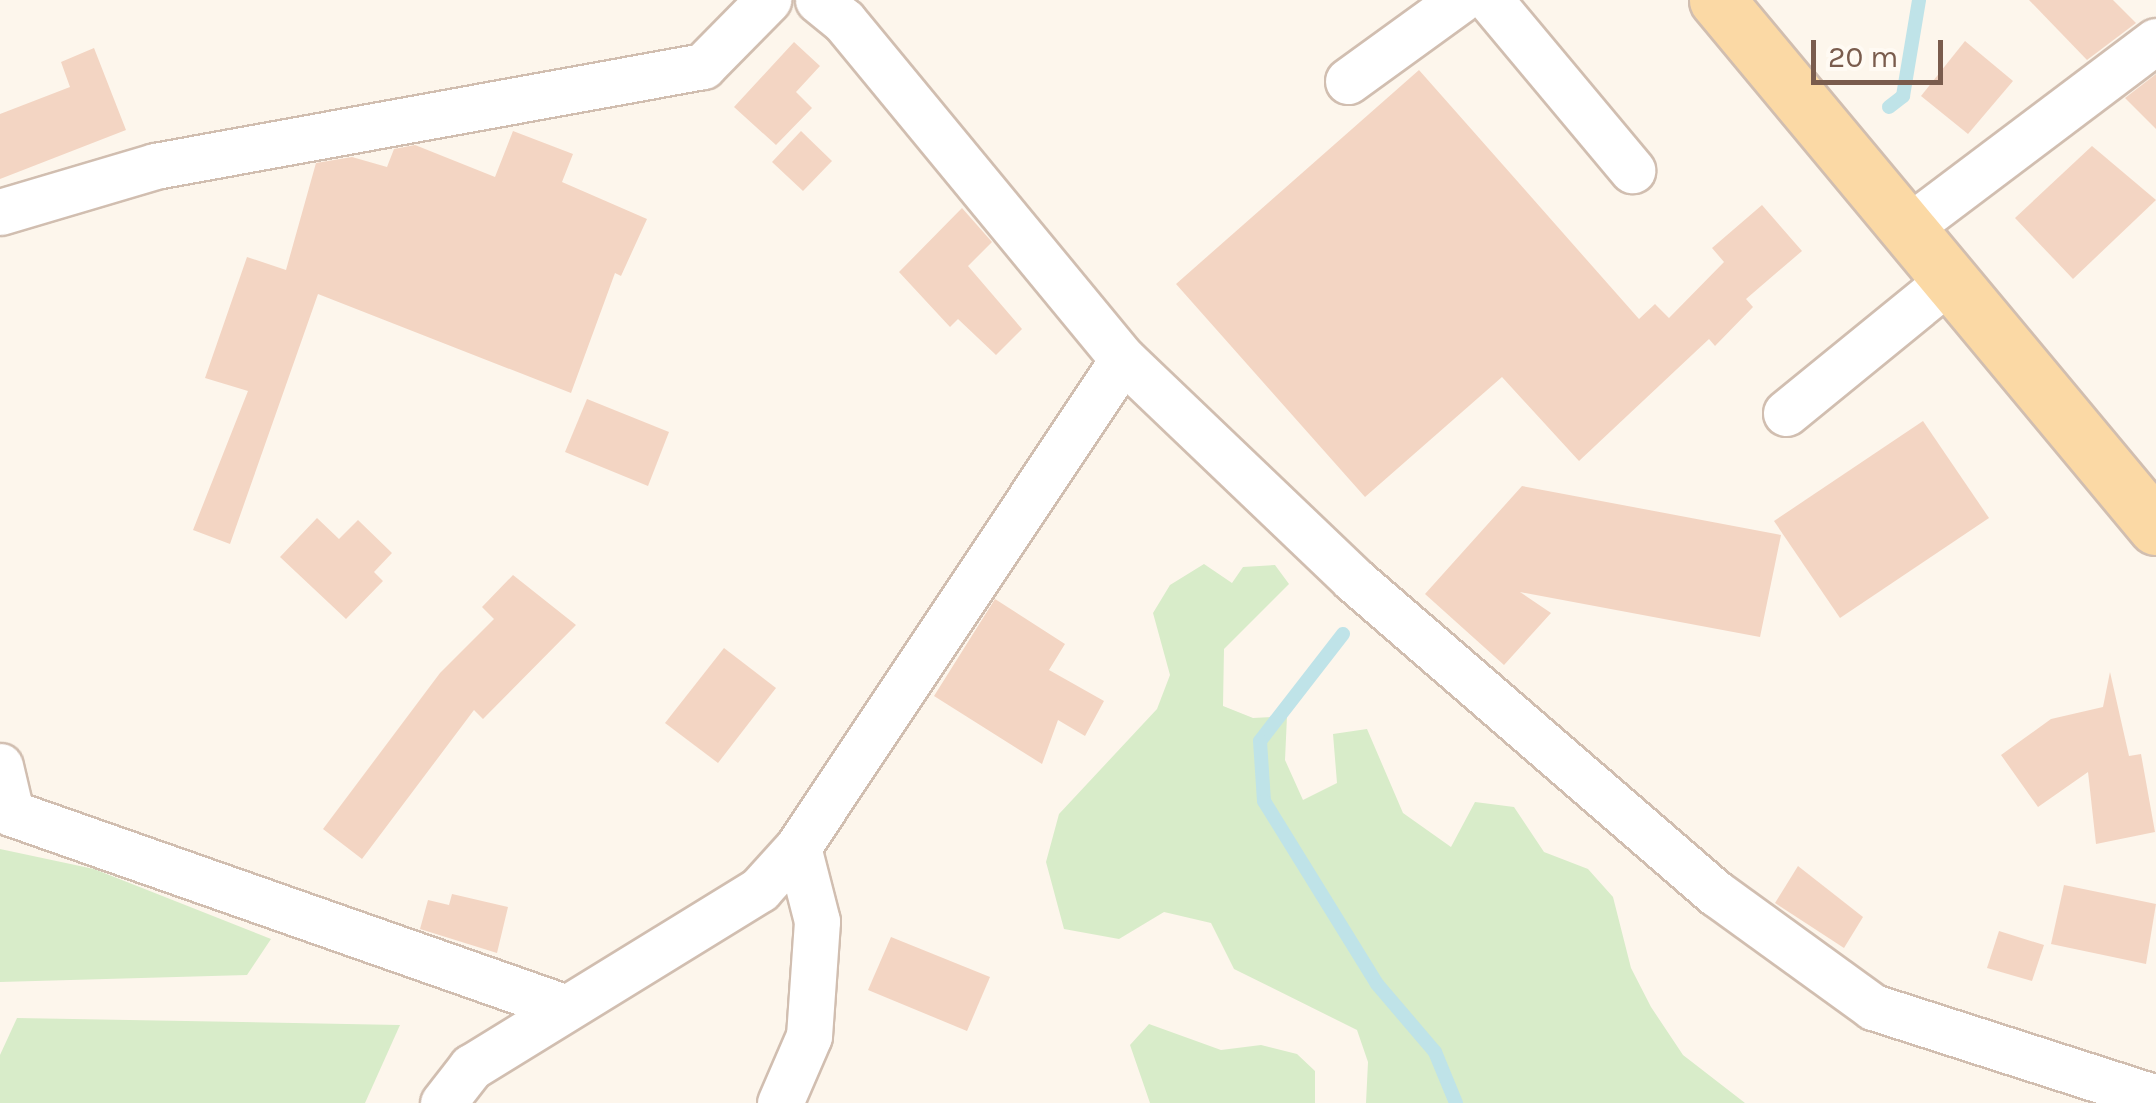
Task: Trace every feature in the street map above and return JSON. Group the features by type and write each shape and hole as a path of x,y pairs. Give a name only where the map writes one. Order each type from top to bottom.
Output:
{"main road":[{"path":"1717,0 2156,527"}],"street":[{"path":"0,212 155,166 703,66 768,0"},
{"path":"818,0 857,35 1123,359 1353,580 1717,894 1858,996 2010,1056 2156,1098"},
{"path":"1348,81 1460,0"},
{"path":"1490,0 1632,170"},
{"path":"1905,230 2156,40"},
{"path":"1786,412 1948,281"},
{"path":"443,1103 471,1067 760,890 798,848 1123,359"},
{"path":"0,766 12,813 564,1007"},
{"path":"780,1103 809,1036 812,998 817,921 798,848"}],"green space":[{"path":"1204,564 1232,583 1243,567 1275,565 1289,584 1224,649 1223,706 1253,718 1287,716 1285,760 1303,800 1337,783 1333,734 1367,729 1403,813 1451,847 1475,802 1514,807 1544,852 1588,869 1613,897 1631,968 1651,1007 1683,1055 1745,1103 1366,1103 1368,1062 1357,1030 1234,969 1211,923 1164,912 1119,939 1064,929 1046,862 1059,814 1157,709 1170,675 1153,613 1170,585"},
{"path":"0,849 94,869 271,939 247,975 0,982"},
{"path":"17,1018 400,1025 365,1103 0,1103 0,1055"},
{"path":"1149,1024 1221,1050 1261,1045 1297,1054 1315,1071 1315,1103 1150,1103 1130,1045"}],"building":[{"path":"2029,0 2113,0 2136,23 2087,60"},
{"path":"1965,41 2013,81 1968,134 1921,96"},
{"path":"794,42 820,66 796,92 812,108 776,145 734,107"},
{"path":"94,48 126,130 0,179 0,114 70,87 61,62"},
{"path":"1419,70 1639,319 1655,304 1669,318 1724,262 1712,248 1762,205 1802,251 1746,299 1753,307 1715,346 1709,339 1579,461 1502,377 1365,497 1176,284"},
{"path":"2156,74 2156,129 2125,98"},
{"path":"513,131 573,154 562,182 647,219 621,276 615,273 571,393 318,294 230,544 193,530 248,391 205,378 247,257 286,270 316,163 352,157 387,167 394,149 415,145 495,177"},
{"path":"801,131 832,161 803,191 772,162"},
{"path":"2092,146 2156,200 2073,279 2015,218"},
{"path":"962,208 992,242 968,266 1022,329 996,355 958,319 950,327 899,272"},
{"path":"587,399 669,432 648,486 565,452"},
{"path":"1923,421 1989,518 1840,618 1774,521"},
{"path":"1522,486 1781,535 1760,637 1520,592 1551,613 1504,665 1425,594"},
{"path":"317,518 339,539 358,520 392,553 374,572 383,581 346,619 280,557"},
{"path":"513,575 576,625 483,719 474,710 362,859 323,829 440,673 494,619 482,607"},
{"path":"995,599 1065,644 1049,670 1104,701 1085,736 1058,720 1042,764 934,696"},
{"path":"724,648 776,688 718,763 665,723"},
{"path":"2110,672 2129,756 2141,754 2155,832 2096,844 2088,772 2038,807 2001,755 2051,719 2103,707"},
{"path":"1798,866 1863,917 1844,948 1775,903"},
{"path":"2064,885 2156,904 2146,964 2051,944"},
{"path":"452,894 508,907 497,953 420,929 428,900 449,905"},
{"path":"1999,931 2044,945 2032,981 1987,968"},
{"path":"891,937 990,977 967,1031 868,990"}],"waterway":[{"path":"1889,107 1903,96 1919,0"},
{"path":"1343,634 1260,741 1264,801 1377,984 1435,1052 1456,1103"}]}
